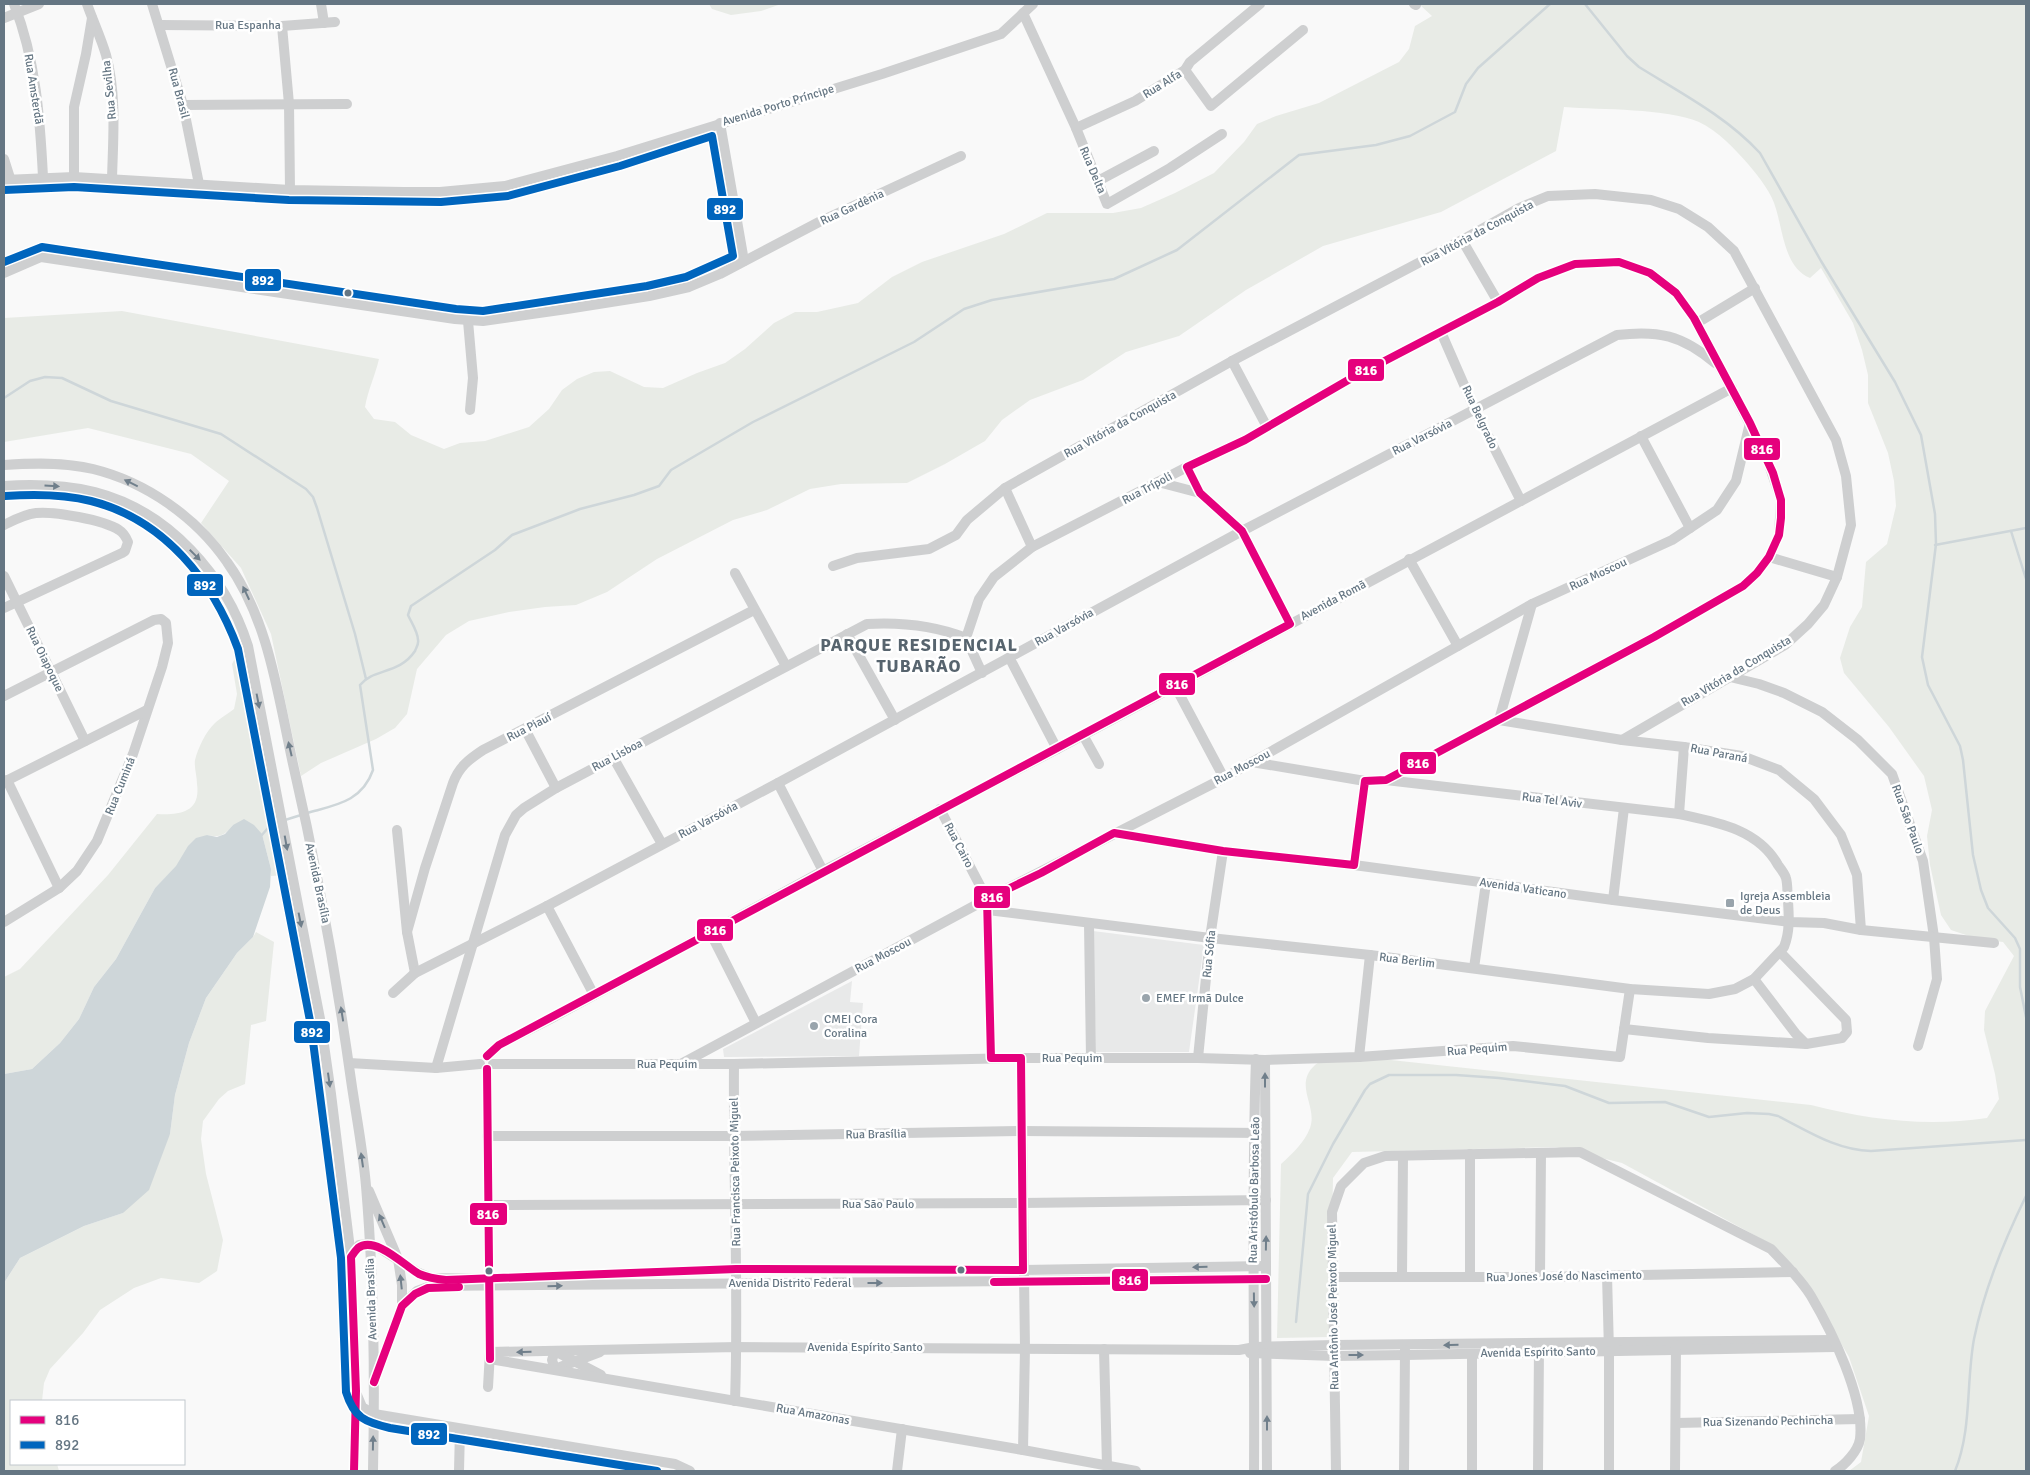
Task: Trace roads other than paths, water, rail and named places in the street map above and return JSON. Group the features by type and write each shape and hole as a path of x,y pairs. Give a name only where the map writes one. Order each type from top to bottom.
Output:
{"street":[{"path":"4,18 16,8 39,4"},
{"name":"Rua Sevilha","path":"87,4 106,55 111,84 114,130 112,179"},
{"name":"Rua Brasil","path":"152,4 160,24 183,105 199,184"},
{"path":"321,4 324,23"},
{"name":"Avenida Porto Príncipe","path":"7,179 74,177 290,190 440,192 505,186 617,156 882,74 1001,34 1032,4"},
{"name":"Rua Alfa","path":"1076,128 1135,101 1185,70 1190,62 1260,4"},
{"name":"Rua Amsterdã","path":"16,8 36,83 43,177"},
{"name":"Rua Delta","path":"1024,13 1108,204 1170,168 1222,134"},
{"path":"74,177 74,107 92,17"},
{"name":"Rua Espanha","path":"160,24 282,26 335,22"},
{"path":"282,26 289,104 290,190"},
{"path":"1185,70 1211,106 1303,30"},
{"path":"183,105 347,104"},
{"path":"720,124 744,260"},
{"path":"1098,181 1154,151"},
{"name":"Rua Gardênia","path":"468,320 483,321 649,296 690,287 720,274 819,222 961,156"},
{"path":"4,158 7,179"},
{"name":"Rua Vitória da Conquista","path":"832,566 857,558 929,549 956,535 967,520 1005,488 1232,361 1519,208 1548,196 1595,194 1651,200 1679,209 1708,227 1734,251 1836,440 1846,476 1851,525 1837,577 1824,605 1808,624 1785,645 1622,740"},
{"path":"1462,240 1498,302"},
{"path":"4,272 41,257 468,320 473,378 470,410"},
{"name":"Rua Trípoli","path":"966,638 979,599 994,577 1032,547 1267,427 1350,379 1498,302 1538,278 1575,264 1619,262 1650,273 1676,293 1696,323 1718,366 1732,388"},
{"path":"1696,323 1755,288"},
{"name":"Rua Belgrado","path":"1441,332 1475,410 1521,501"},
{"name":"Rua Varsóvia","path":"393,993 415,973 547,906 778,784 1242,531 1617,335 1651,332 1667,335 1693,346 1718,366"},
{"path":"1232,361 1267,427"},
{"path":"1386,780 1654,637 1743,586 1757,573 1769,557 1779,534 1781,500 1765,453 1732,388"},
{"name":"Avenida Romã","path":"487,1064 499,1045 1732,388"},
{"name":"Rua Moscou","path":"681,1064 756,1023 988,904 1114,833 1224,778 1532,604 1672,540 1717,510 1736,481 1750,424"},
{"path":"1641,436 1690,528"},
{"name":"Avenida Brasília","path":"4,465 62,464 91,469 129,481 181,514 203,534 226,560 243,586 255,612 263,634 328,930 366,1184 374,1382 373,1471"},
{"path":"1187,467 1200,493 1242,531 1290,624"},
{"path":"1158,482 1200,493"},
{"name":"Avenida Brasília","path":"4,486 66,486 96,492 125,503 150,516 169,531 210,571 234,609 248,646 322,1033 351,1257 356,1391 354,1471"},
{"path":"1005,488 1032,547"},
{"path":"4,525 27,514 47,512 88,519 114,528 123,534 128,542 125,551 122,553 4,608"},
{"path":"1769,557 1837,577"},
{"path":"1409,559 1458,646"},
{"path":"735,573 786,666"},
{"name":"Rua Oiapoque","path":"4,576 85,741"},
{"path":"1499,720 1532,604"},
{"name":"Rua Piauí","path":"407,932 425,868 460,768 483,750 754,610"},
{"name":"Rua Cuminá","path":"4,922 59,888 77,871 96,842 133,754 164,660 168,636 164,620 154,620 52,672"},
{"name":"Rua Lisboa","path":"436,1068 471,945 508,827 516,815 524,808 613,757 867,624 896,622 923,625 966,638"},
{"path":"847,634 894,720"},
{"path":"966,638 982,673"},
{"path":"1009,658 1057,749"},
{"path":"4,696 52,672"},
{"name":"Rua São Paulo","path":"1730,677 1759,684 1784,693 1822,712 1858,740 1892,774 1923,861 1934,938 1937,979 1918,1046"},
{"path":"1175,686 1224,778"},
{"path":"59,888 5,781 147,710"},
{"name":"Rua Paraná","path":"1499,720 1622,740 1742,756 1779,770 1814,799 1840,835 1857,875 1861,930"},
{"path":"525,729 556,788"},
{"path":"1083,735 1099,764"},
{"path":"1679,814 1684,747"},
{"path":"613,757 662,844"},
{"name":"Rua Tel Aviv","path":"1252,762 1365,781 1386,780 1679,814 1722,824 1742,832 1758,842 1774,857 1786,878 1790,922"},
{"path":"1354,865 1365,781"},
{"path":"778,784 823,871"},
{"path":"1613,900 1624,808"},
{"name":"Rua Cairo","path":"940,809 988,904 991,1058"},
{"path":"397,830 407,932 415,973"},
{"name":"Avenida Vaticano","path":"1114,833 1223,851 1354,865 1613,900 1790,922 1815,922 1861,930 1994,943"},
{"name":"Rua Sófia","path":"1198,1058 1210,938 1223,851"},
{"path":"1474,968 1486,883"},
{"name":"Rua Berlim","path":"988,904 1089,924 1370,955 1630,989 1709,994 1735,989 1754,979 1780,952 1787,940 1790,922"},
{"path":"547,906 594,995"},
{"path":"1089,924 1091,1058"},
{"path":"710,932 756,1023"},
{"path":"1630,989 1624,1029 1708,1038 1806,1044 1842,1038 1847,1032 1846,1020 1780,952"},
{"path":"1359,1057 1370,955"},
{"path":"1754,979 1796,1034 1806,1044"},
{"name":"Rua Pequim","path":"348,1062 436,1068 487,1064 734,1064 991,1058 1261,1059 1359,1057 1513,1046 1620,1057 1624,1029"},
{"path":"1021,1058 1025,1348 1023,1450"},
{"name":"Rua Aristóbulo Barbosa Leão","path":"1254,1471 1253,1201 1260,1133 1261,1059"},
{"path":"487,1064 490,1283 488,1387"},
{"name":"Rua Francisca Peixoto Miguel","path":"734,1064 733,1136 737,1283 735,1400"},
{"name":"Rua Brasília","path":"487,1136 733,1136 1022,1131 1260,1133"},
{"path":"1260,1133 1266,1200 1267,1471"},
{"path":"1540,1277 1541,1152"},
{"name":"Rua Antônio José Peixoto Miguel","path":"1336,1471 1332,1212 1340,1186 1364,1163 1385,1156 1580,1152 1771,1249 1794,1272 1810,1295 1853,1385 1860,1419"},
{"path":"1470,1154 1470,1276"},
{"path":"1402,1277 1403,1156"},
{"path":"366,1184 398,1259 402,1285 402,1306"},
{"name":"Rua São Paulo","path":"489,1205 1022,1204 1266,1200"},
{"path":"351,1257 357,1247 369,1244"},
{"name":"Avenida Distrito Federal","path":"369,1244 386,1251 417,1272 431,1278 490,1283 1024,1282 1266,1278"},
{"name":"Avenida Distrito Federal","path":"374,1382 402,1306 417,1291 431,1286 736,1269 1023,1270 1266,1266"},
{"name":"Rua Jones José do Nascimento","path":"1334,1277 1540,1277 1794,1272"},
{"path":"1607,1276 1609,1471"},
{"name":"Avenida Espírito Santo","path":"490,1356 608,1349 737,1347 1405,1350 1834,1343"},
{"path":"1675,1471 1677,1346"},
{"path":"1538,1471 1539,1348"},
{"name":"Avenida Espírito Santo","path":"1405,1350 1472,1354 1539,1348"},
{"path":"608,1349 574,1361 555,1369 552,1360 555,1351 574,1361 611,1380"},
{"path":"1104,1349 1107,1466"},
{"path":"1404,1471 1405,1350"},
{"path":"1472,1354 1472,1471"},
{"name":"Rua Amazonas","path":"490,1356 611,1380 1136,1471"},
{"path":"356,1391 362,1408 374,1414 675,1464 690,1471"},
{"path":"1835,1471 1844,1465 1860,1441 1860,1419"},
{"name":"Rua Sizenando Pechincha","path":"1676,1423 1860,1419"},
{"path":"459,1471 460,1429"},
{"path":"897,1471 902,1429"}],"waterway":[{"path":"307,813 346,801 355,796 368,781 373,770 360,685 372,676 401,664 409,659 415,651 418,637 408,615 411,606 495,550 512,535 580,509 634,495 659,486 671,470 753,422 914,342 964,309 992,300 1114,279 1177,250 1299,155 1376,145 1410,136 1455,112 1466,84 1478,68 1550,4"},
{"path":"1585,4 1627,56 1639,67 1718,117 1760,153 1821,261 1895,382 1921,435 1935,514 1936,544 1922,657 1928,685 1960,746 1973,855 1981,890 1988,908 2015,938 2020,949 2020,987 2026,1017"},
{"path":"4,398 30,381 45,377 62,378 111,401 221,434 306,489 313,497 317,508 355,634 366,679"},
{"path":"1935,545 2026,528"},
{"path":"2011,531 2026,579"},
{"path":"285,820 301,815"},
{"path":"261,836 268,828 280,822"},
{"path":"1296,1322 1308,1194 1333,1144 1365,1090 1370,1084 1389,1075 1456,1075 1565,1086 1609,1103 1665,1102 1709,1117 1747,1113 1769,1114 1778,1116 1834,1143 1858,1150 1871,1151 2026,1140"},
{"path":"1955,1471 1964,1439 1972,1355 1978,1321 1996,1266 2026,1196"}],"place":[{"name":"Igreja Assembleia de Deus","path":"1730,903"},
{"name":"EMEF Irmã Dulce","path":"1146,998"},
{"name":"CMEI Cora Coralina","path":"814,1026"}],"district":[{"name":"PARQUE RESIDENCIAL TUBARÃO","path":"919,655"}]}
